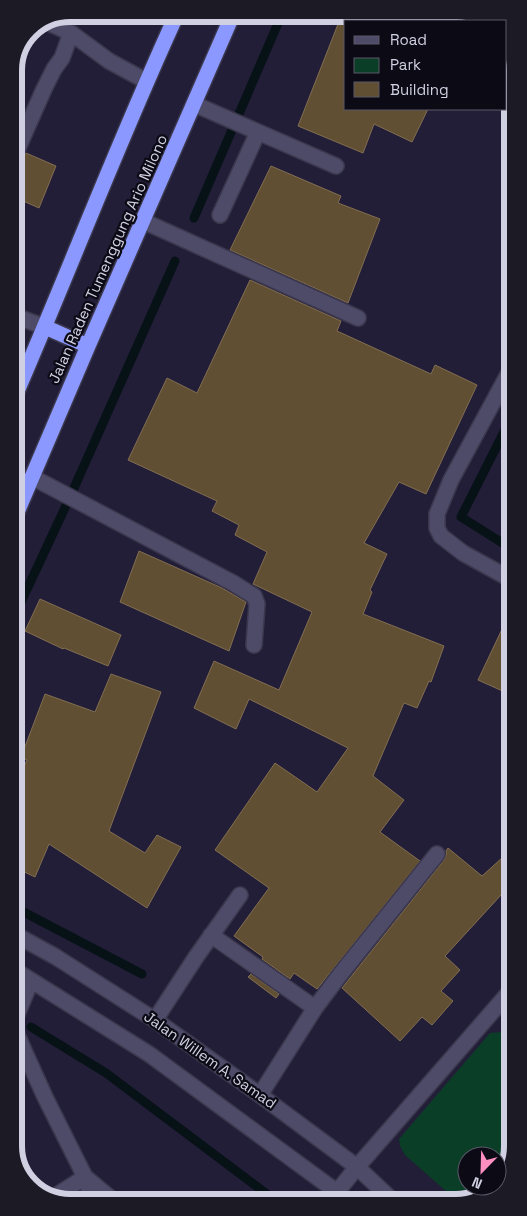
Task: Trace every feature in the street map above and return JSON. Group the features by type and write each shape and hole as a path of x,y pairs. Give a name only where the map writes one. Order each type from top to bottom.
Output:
{"highway":[{"name":"Jalan Raden Tumenggung Ario Milono","path":"23,378 172,22"},
{"name":"Jalan Raden Tumenggung Ario Milono","path":"23,499 229,22"},
{"path":"45,327 88,346"}],"main road":[{"path":"55,25 71,33 109,61 146,81"},
{"path":"23,136 54,69 62,58 71,33"},
{"path":"194,104 336,166"},
{"path":"220,215 253,130"},
{"path":"143,221 358,318"},
{"path":"23,319 45,327"},
{"path":"504,382 451,480 437,514 437,528 442,536 463,552 504,575"},
{"path":"32,477 233,583 254,596 258,604 254,645"},
{"path":"260,1095 315,1008 437,854"},
{"path":"156,1020 196,956 240,895"},
{"path":"211,935 315,1008"},
{"name":"Jalan Willem A. Samad","path":"22,938 156,1020 357,1167 385,1194"},
{"name":"Jalan Willem A. Samad","path":"22,975 149,1054 339,1194"},
{"path":"22,1002 31,980"},
{"path":"343,1194 357,1167 504,1002"},
{"path":"22,1046 85,1177 90,1193"},
{"path":"61,1192 85,1177"},
{"path":"85,1177 104,1193"}],"green space":[{"path":"504,1032 504,1146 457,1146 457,1194 449,1194 405,1155 400,1146 399,1139 490,1033"}],"building":[{"path":"339,23 344,23 344,110 428,110 412,142 374,124 363,153 298,126"},
{"path":"26,153 56,166 39,208 23,201 23,159"},
{"path":"271,166 341,196 338,203 380,219 348,303 230,250"},
{"path":"250,280 341,321 337,331 431,374 435,365 477,385 426,494 399,482 364,543 387,554 370,590 372,592 363,614 444,646 431,682 429,681 417,708 404,703 373,776 404,800 380,832 420,861 317,989 294,973 290,979 234,936 269,888 215,850 275,763 317,792 348,748 249,699 236,729 194,708 214,661 279,690 312,612 253,584 267,552 235,535 239,525 212,511 217,501 128,460 167,378 197,393"},
{"path":"139,551 222,588 246,602 229,651 120,602"},
{"path":"40,599 121,635 108,666 63,649 25,631"},
{"path":"504,625 504,692 478,680"},
{"path":"111,674 161,692 109,831 145,853 157,835 181,847 147,908 49,844 35,877 22,871 22,771 27,760 22,758 22,753 45,694 95,712"},
{"path":"448,848 482,876 504,856 504,892 445,956 460,970 441,991 453,1001 432,1025 422,1017 400,1041 342,988 444,860"},
{"path":"251,974 279,994 276,998 248,977"}],"waterway":[{"path":"194,218 278,23"},
{"path":"23,599 175,261"},
{"path":"504,432 461,517 504,544"},
{"path":"22,911 142,974"},
{"path":"31,1027 106,1073 266,1194"}]}
